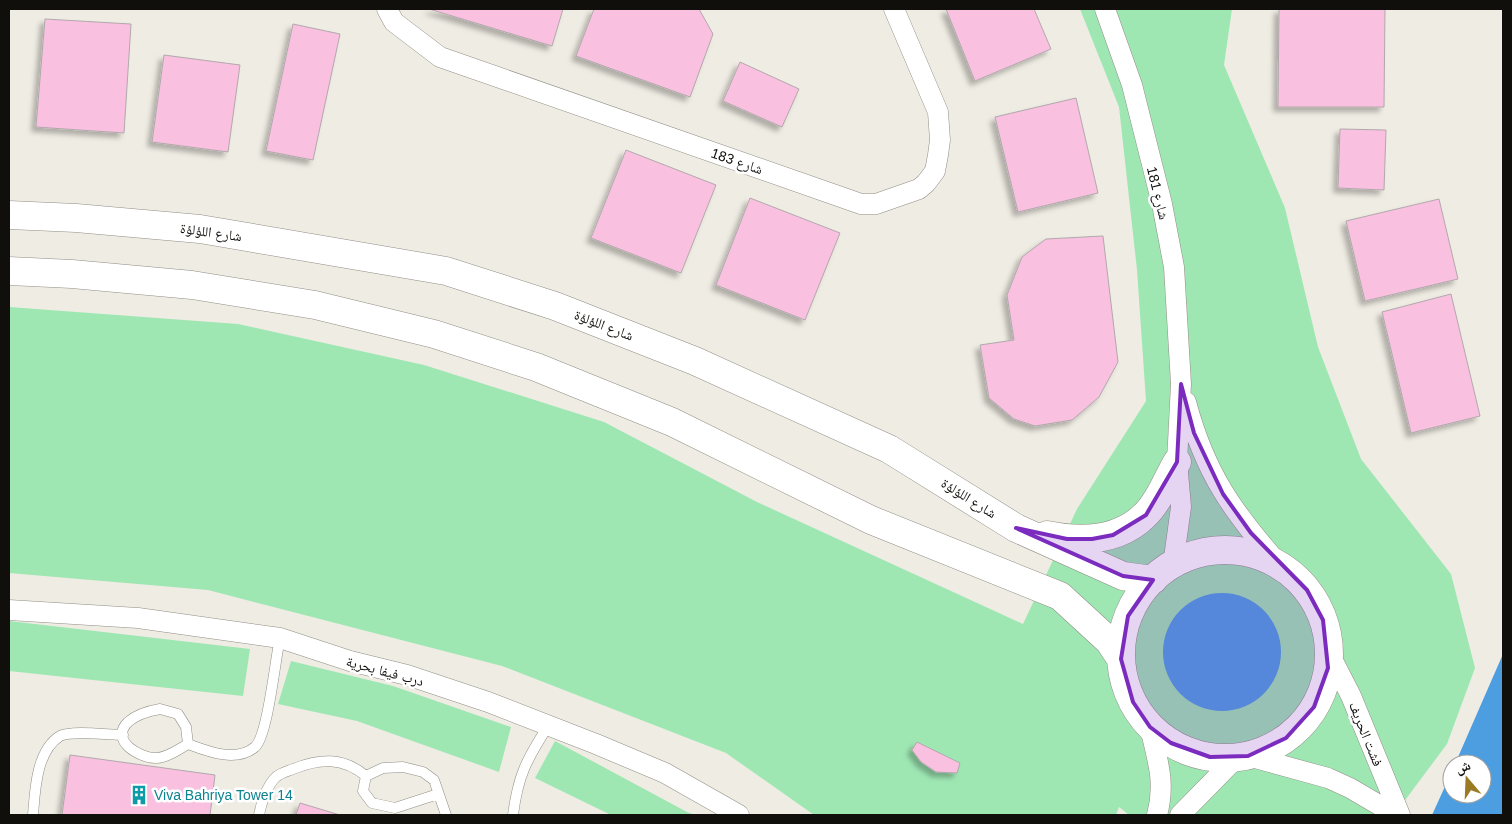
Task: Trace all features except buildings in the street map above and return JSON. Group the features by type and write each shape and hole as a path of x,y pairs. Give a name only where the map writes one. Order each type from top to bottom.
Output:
{"main road":[{"name":"شارع اللؤلؤة","path":"9,214 200,229 446,271 555,306 695,360 889,449 1016,528 1123,576 1163,572"},
{"path":"9,271 72,274 192,285 315,305 434,334 536,367 672,422 871,520 1060,596 1092,624 1121,659"},
{"path":"1016,528 1067,539 1092,539 1113,535 1131,526 1146,515 1177,462"},
{"path":"1219,551 1252,554 1281,567 1301,584 1316,604 1328,636 1329,653 1326,682 1306,719 1286,738 1268,748 1242,756 1210,757 1190,752 1171,743 1150,727 1130,696 1123,674 1121,659 1122,637 1128,616 1139,597 1163,572 1196,555 1219,551"}],"street":[{"name":"شارع 183","path":"387,9 394,22 440,56 861,204 891,200 918,189 926,183 934,171 938,155 940,140 938,112 894,9"},
{"name":"شارع 181","path":"1105,9 1132,85 1162,204 1174,267 1181,384 1177,462 1181,507 1163,572"},
{"name":"شارع 181","path":"1181,384 1194,432 1209,471 1251,532 1281,567"},
{"name":"درب فيفا بحرية","path":"9,610 138,618 280,638 350,661 407,675 488,702 665,773 739,815"},
{"name":"فشت الحريف","path":"1329,653 1351,696 1400,815"},
{"path":"1150,727 1159,766 1162,796 1157,815"},
{"path":"1180,815 1242,756 1328,778 1350,788 1396,815"}],"lane":[{"path":"188,744 214,754 240,754 255,747 265,728 280,638"},
{"path":"160,709 178,714 186,727 188,744 157,758 137,754 126,746 123,735 127,723 144,712 160,709"},
{"path":"514,815 516,790 526,760 548,726"},
{"path":"32,815 36,774 49,749 60,736 73,734 123,735"},
{"path":"259,815 269,788 276,776 308,763 334,761 352,765 366,776"},
{"path":"366,776 383,768 404,767 423,772 434,780 446,815"},
{"path":"366,776 363,792 372,803 395,808 438,794"}],"highlighted area":[{"path":"1181,384 1194,433 1223,494 1251,533 1307,590 1323,620 1328,668 1314,707 1286,738 1248,756 1210,757 1171,743 1150,727 1133,702 1121,659 1128,616 1153,580 1123,576 1016,528 1067,539 1092,539 1113,535 1146,515 1177,462"}],"green space":[{"path":"1080,9 1232,9 1224,65 1285,208 1318,347 1361,459 1451,574 1475,668 1447,744 1394,815 1129,815 1119,807 1116,815 814,815 726,753 502,666 208,590 9,573 9,307 238,324 424,365 604,422 757,502 1023,624 1077,509 1146,401 1137,270 1119,107"},
{"path":"9,621 250,649 243,696 9,671"},
{"path":"291,661 393,686 511,727 499,772 357,721 278,704"},
{"path":"555,741 695,815 611,815 535,778"}],"water":[{"path":"1222,593 1244,598 1255,603 1271,619 1276,630 1281,652 1276,674 1271,685 1255,701 1244,706 1222,711 1200,706 1189,701 1173,685 1168,674 1163,652 1168,630 1173,619 1189,603 1200,598"},
{"path":"1503,654 1503,815 1432,815 1442,793 1442,804 1492,804 1492,754 1459,754"}],"place":[{"name":"Viva Bahriya Tower 14","path":"139,795"}]}
